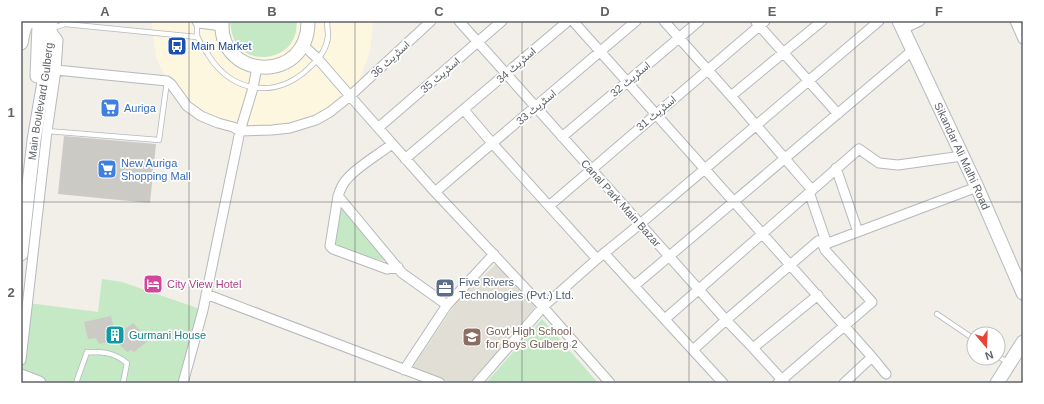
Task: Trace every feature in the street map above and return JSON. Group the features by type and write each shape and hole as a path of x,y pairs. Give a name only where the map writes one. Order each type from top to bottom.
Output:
{"street":[{"path":"21,43 26,24 29,21 37,22 39,25 34,140"},
{"path":"198,21 222,23 226,44 232,52 239,59 258,67 271,67 284,63 294,56 303,45 308,28 308,21"},
{"name":"اسٹریٹ 36","path":"240,131 290,128 316,120 330,112 350,96 431,21"},
{"name":"Canal Park Main Bazar","path":"459,21 590,170 726,320 754,348 782,382"},
{"name":"اسٹریٹ 35","path":"378,128 502,21"},
{"name":"اسٹریٹ 34","path":"405,159 568,21"},
{"path":"573,21 818,295 886,374"},
{"name":"اسٹریٹ 33","path":"435,192 636,21"},
{"path":"664,21 732,96 811,191 825,244 825,250 872,302 782,382"},
{"name":"اسٹریٹ 32","path":"562,137 699,21"},
{"path":"732,96 822,21"},
{"path":"477,383 543,307 600,256 640,224 879,21"},
{"path":"901,25 920,21"},
{"path":"1015,21 1023,39"},
{"path":"760,23 783,53 838,114"},
{"name":"اسٹریٹ 31","path":"549,206 708,70 760,23"},
{"path":"21,360 47,131 56,70 58,40 53,24"},
{"name":"Main Boulevard Gulberg","path":"21,254 34,140 53,24"},
{"name":"Sikandar Ali Malhi Road","path":"901,25 977,187 1023,293"},
{"path":"303,45 318,59 405,159 543,307 610,383"},
{"path":"634,286 913,50"},
{"path":"183,383 203,310 240,131 258,67"},
{"path":"56,70 167,81 187,106 201,116 240,131"},
{"path":"464,110 549,206 600,256 634,286 723,383"},
{"path":"392,144 346,180 338,196 330,246 387,269 398,268"},
{"path":"665,319 859,149 880,163 898,165 962,156"},
{"path":"836,168 858,232"},
{"path":"693,350 818,241 825,244 977,187"},
{"path":"338,196 406,276 447,304"},
{"path":"404,370 447,304 494,254"},
{"path":"206,294 440,383"},
{"path":"754,348 818,295"},
{"path":"997,383 1023,342"},
{"path":"844,383 872,357"},
{"path":"21,376 39,383"}],"lane":[{"path":"198,21 197,37 215,64 224,74 253,88 276,87 292,80 306,71 318,59 325,48 328,37 327,21"},
{"path":"53,24 197,37"},
{"path":"47,131 159,140 167,81"},
{"path":"937,314 966,334"},
{"path":"76,383 87,352 101,352 118,356 127,364 123,383"}],"shaded area":[{"name":"Main Market","path":"152,21 373,21 370,51 359,80 339,104 314,122 253,135 195,112 170,85 156,57"},
{"name":"Govt High School for Boys Gulberg 2","path":"496,264 536,306 471,383 452,383 412,368 458,300"}],"green space":[{"path":"230,21 296,21 297,23 295,35 285,50 278,54 260,57 251,55 237,45 232,33"},
{"path":"341,203 388,262 336,248 333,240"},
{"path":"102,279 122,282 203,310 183,383 39,383 21,376 21,360 28,303 98,312"},
{"path":"542,319 598,383 486,383"}],"building":[{"name":"New Auriga Shopping Mall","path":"64,136 156,144 150,203 58,194"},
{"name":"Gurmani House","path":"111,316 114,328 122,331 133,323 149,340 134,352 131,350 127,352 118,343 112,341 99,344 96,338 88,339 84,322"}],"place":[{"name":"Main Market","path":"177,46"},
{"name":"Auriga","path":"110,108"},
{"name":"New Auriga Shopping Mall","path":"107,169"},
{"name":"City View Hotel","path":"153,284"},
{"name":"Five Rivers Technologies (Pvt.) Ltd.","path":"445,288"},
{"name":"Gurmani House","path":"115,335"},
{"name":"Govt High School for Boys Gulberg 2","path":"472,337"}]}
